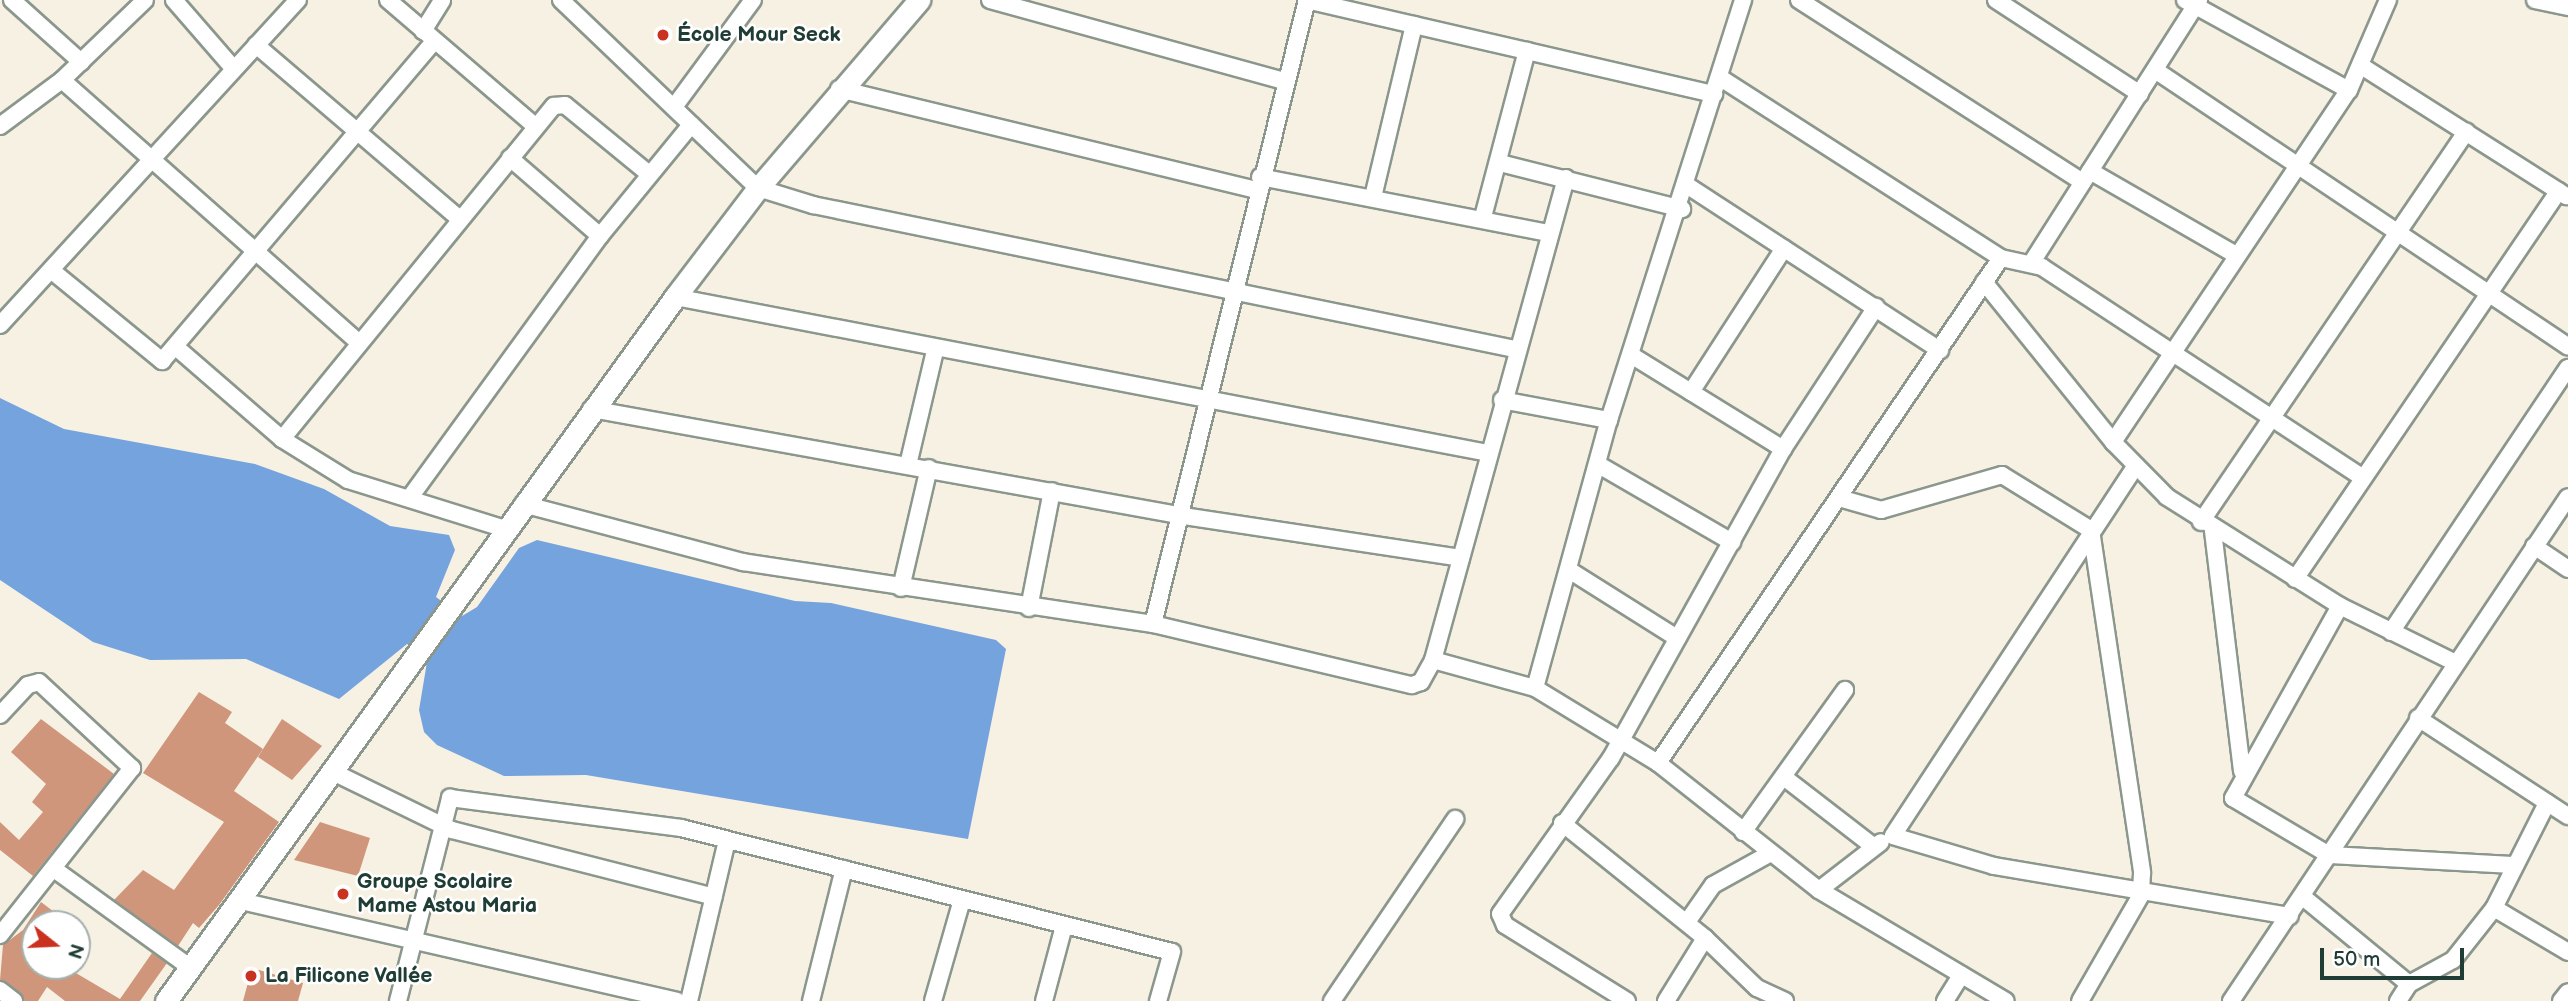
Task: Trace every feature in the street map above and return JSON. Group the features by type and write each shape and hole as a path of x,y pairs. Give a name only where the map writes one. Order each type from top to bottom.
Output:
{"street":[{"path":"12,0 81,62"},
{"path":"0,126 62,80 145,0"},
{"path":"174,0 234,69"},
{"path":"0,325 298,0"},
{"path":"388,0 536,126"},
{"path":"51,270 155,360 177,348 259,254 357,132 428,36 442,0"},
{"path":"561,0 758,188 1233,293 1515,349"},
{"path":"674,107 753,0"},
{"path":"166,1001 241,901 415,653 674,297 839,89 919,0"},
{"path":"990,0 1285,81"},
{"path":"1153,624 1184,516 1258,184 1306,0 1714,94"},
{"path":"1535,688 1599,465 1609,420 1682,209 1743,0"},
{"path":"1799,0 2086,176 2236,255"},
{"path":"1996,0 2140,94"},
{"path":"2113,442 2349,90 2363,67 2388,0"},
{"path":"2535,0 2568,7"},
{"path":"2032,262 2155,70 2193,2 2349,90"},
{"path":"1373,198 1413,25"},
{"path":"256,45 460,219"},
{"path":"1483,217 1500,163 1527,51"},
{"path":"2295,579 2489,295 2563,194 2363,67"},
{"path":"2155,70 2296,170 2568,347"},
{"path":"1719,77 2001,258 2032,262 2169,356 2363,478"},
{"path":"62,80 358,342"},
{"path":"839,89 1258,184 1373,198 1483,217 1548,233"},
{"path":"282,439 358,342 554,106 565,105 649,173"},
{"path":"411,496 600,236 691,125"},
{"path":"2242,771 2207,527 2269,420 2393,235 2466,132"},
{"path":"510,158 600,236"},
{"path":"1500,163 1682,209"},
{"path":"523,503 743,562 1029,608 1153,624 1412,685 1433,660 1515,349 1566,178"},
{"path":"1688,186 1940,351"},
{"path":"1691,392 1784,248"},
{"path":"1658,762 2001,258"},
{"path":"1984,282 2135,467 2207,527 2340,606 2454,662"},
{"path":"674,297 1207,404 1488,453"},
{"path":"1628,1001 1501,919 1562,823 1621,740 1783,449 1876,307"},
{"path":"177,348 282,439 348,480 411,496 505,529"},
{"path":"908,465 935,351"},
{"path":"1630,355 1783,449"},
{"path":"2391,632 2568,368"},
{"path":"1502,400 1609,420"},
{"path":"591,409 1184,516 1461,558"},
{"path":"1599,465 1732,542"},
{"path":"1819,890 1873,846 1893,836 2091,530 2135,467"},
{"path":"901,588 929,468"},
{"path":"1839,498 1881,510 2003,475 2091,530 2137,833 2141,895 2080,1001"},
{"path":"1029,608 1052,491"},
{"path":"2231,1001 2303,897 2454,662 2568,497"},
{"path":"2534,547 2568,569"},
{"path":"1569,570 1677,638"},
{"path":"2340,606 2242,771 2232,793 2236,803 2329,855 2514,865"},
{"path":"1433,660 1535,688 1658,762 1769,854 1819,890 2006,1001"},
{"path":"0,715 28,685 40,682 132,767 0,935"},
{"path":"1743,832 1785,778 1845,690"},
{"path":"2418,718 2568,816"},
{"path":"333,772 440,825 714,897"},
{"path":"1785,778 1873,846"},
{"path":"398,1001 440,825 453,798 657,824 1172,952 1160,1001"},
{"path":"2398,1001 2409,984 2453,960 2494,908 2547,803"},
{"path":"1332,1001 1455,818"},
{"path":"1562,823 1705,938 1757,988 1784,1001"},
{"path":"1893,836 1994,866 2141,895 2290,916"},
{"path":"689,1001 727,840"},
{"path":"1686,922 1713,885 1769,854"},
{"path":"54,869 191,968"},
{"path":"811,1001 844,869"},
{"path":"2303,897 2409,984"},
{"path":"933,1001 962,900"},
{"path":"241,901 413,938 677,1001"},
{"path":"2494,908 2568,953"},
{"path":"1044,1001 1064,926"},
{"path":"1666,1001 1705,938"},
{"path":"1945,1001 1961,975"},
{"path":"0,990 14,1001"},
{"path":"2561,1001 2568,992"}],"water":[{"path":"0,398 64,429 255,464 324,489 390,526 449,535 455,550 436,597 462,616 477,607 519,548 537,540 795,601 831,603 996,640 1006,649 968,839 586,775 504,776 437,745 424,732 419,710 428,656 407,644 339,699 246,659 150,660 93,642 0,580"}],"building":[{"path":"199,692 232,712 225,723 263,749 234,791 279,822 219,905 199,928 193,923 178,946 114,900 143,870 174,890 224,822 143,773"},
{"path":"41,719 114,774 33,876 0,850 0,822 19,840 43,812 32,802 46,784 11,752"},
{"path":"282,719 322,746 292,780 258,757"},
{"path":"320,822 370,838 358,876 294,860"},
{"path":"41,902 52,910 36,910"},
{"path":"21,932 21,980 88,980 120,999 152,953 167,963 140,1001 65,1001 47,987 38,1001 24,1001 0,980 3,945"},
{"path":"252,968 303,983 298,1001 243,1001"}],"place":[{"name":"École Mour Seck","path":"663,35"},
{"name":"Groupe Scolaire Mame Astou Maria","path":"343,894"},
{"name":"La Filicone Vallée","path":"251,976"}]}
